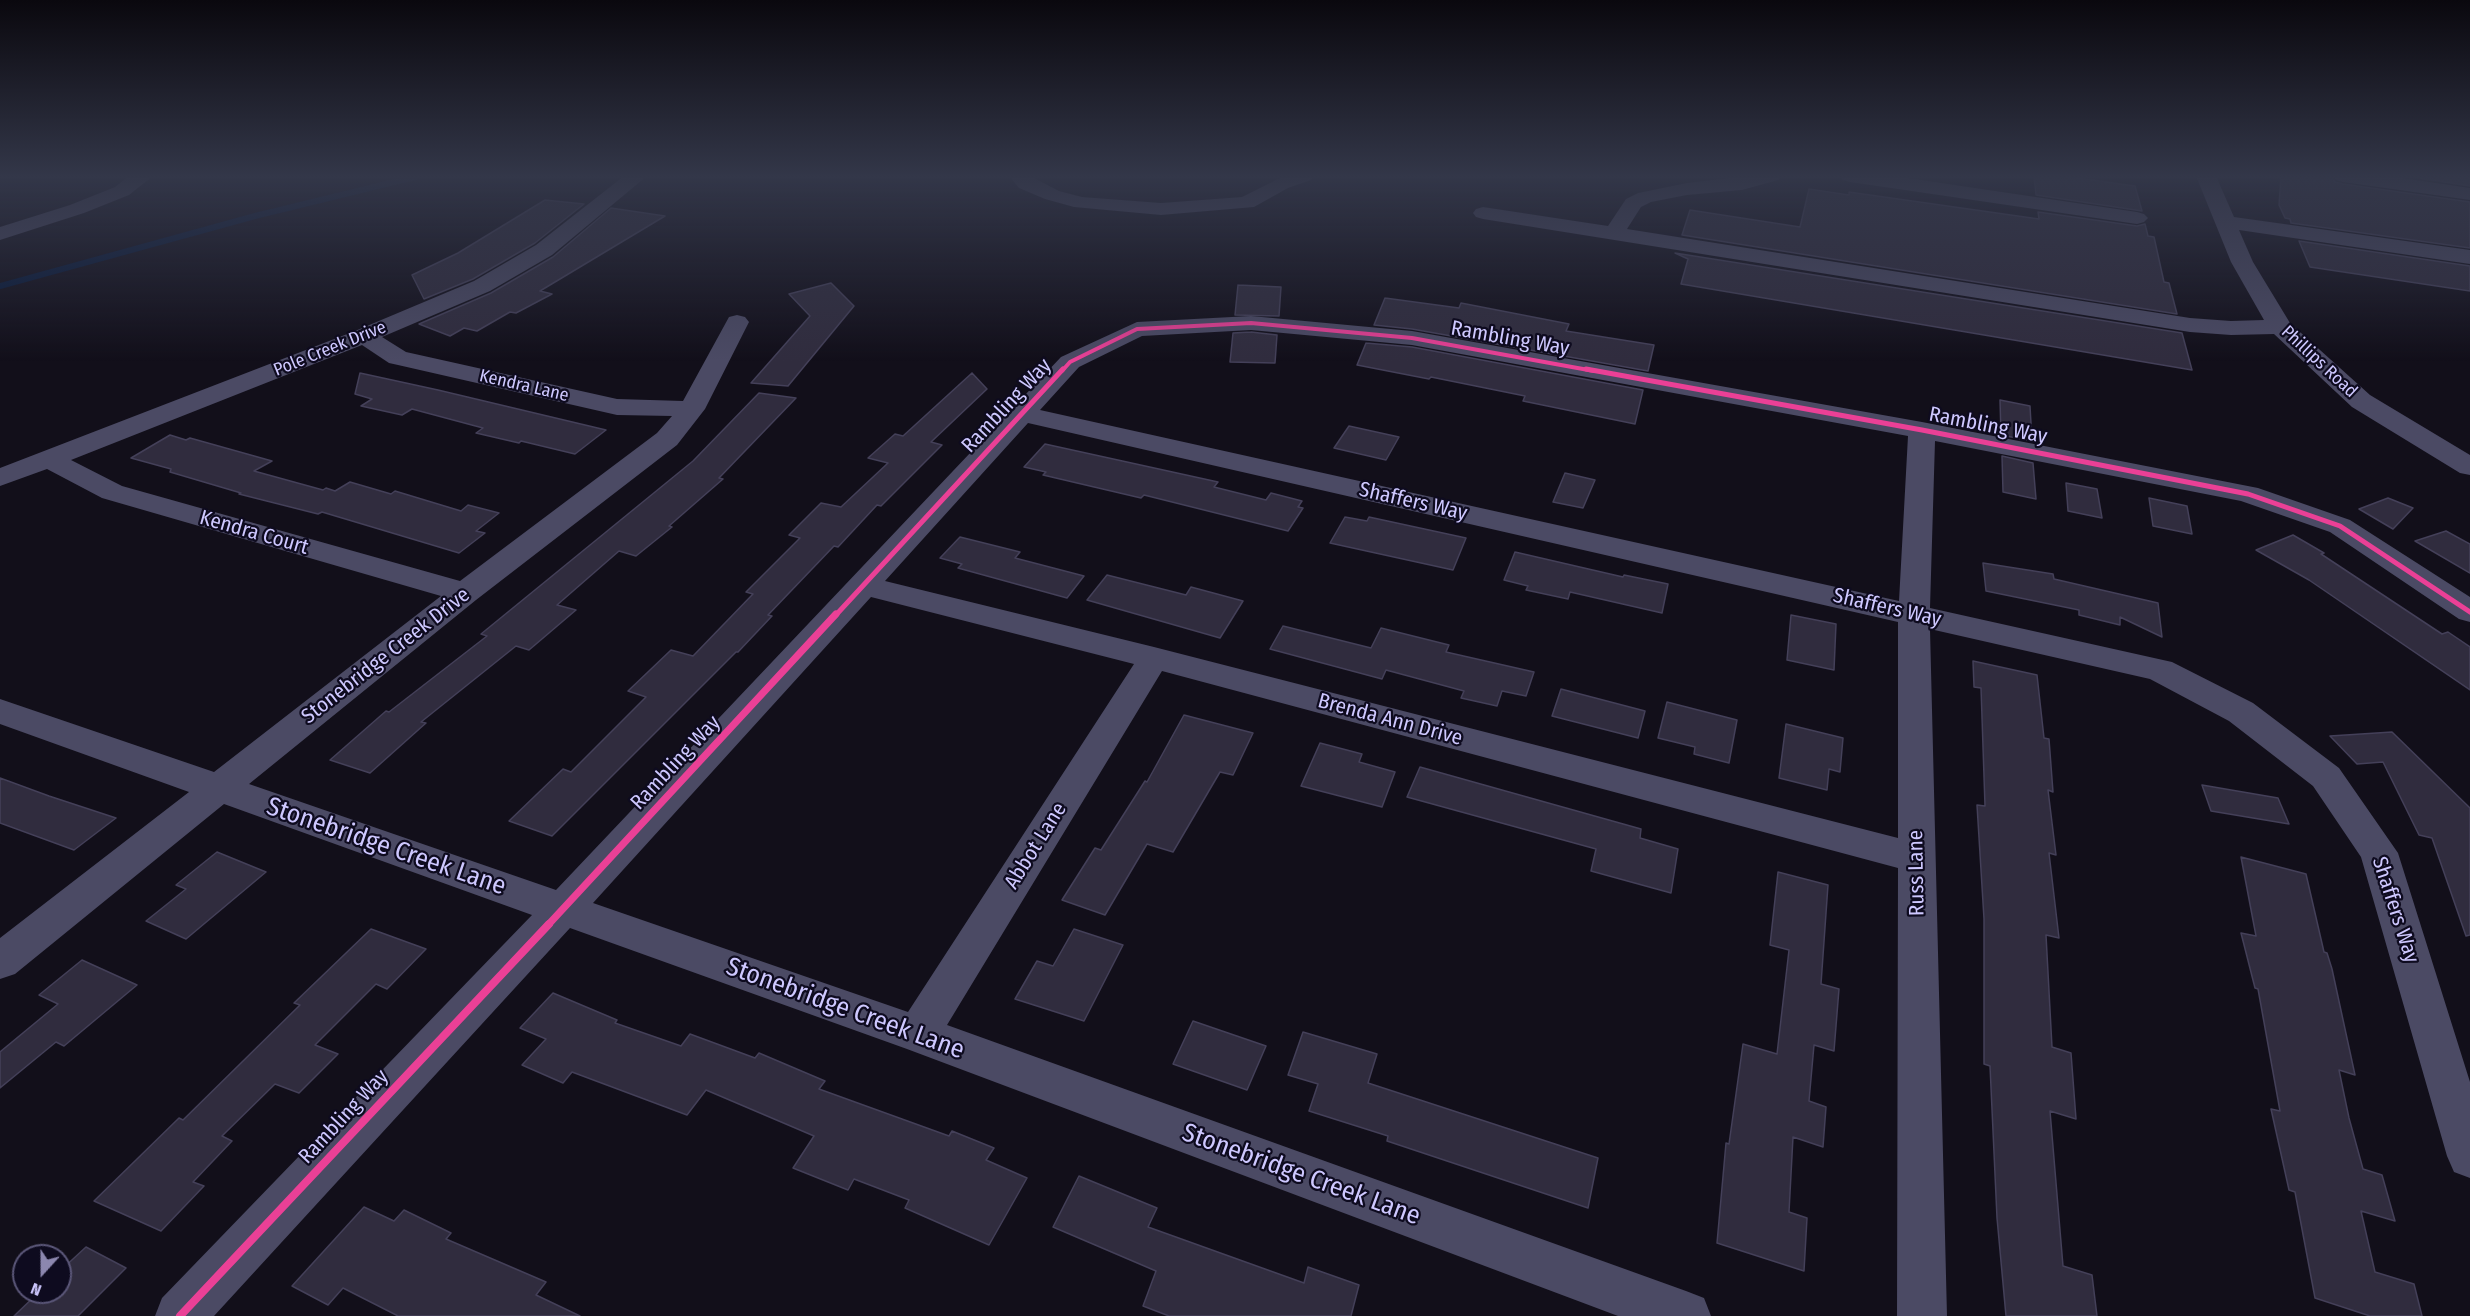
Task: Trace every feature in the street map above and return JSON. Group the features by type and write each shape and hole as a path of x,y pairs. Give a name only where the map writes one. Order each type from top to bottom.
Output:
{"street":[{"name":"Pole Creek Drive","path":"0,478 364,336 482,286 544,250 560,237"},
{"path":"1636,237 2190,325 2231,328 2280,327"},
{"name":"Phillips Road","path":"2232,237 2242,262 2280,327 2361,400 2470,467"},
{"path":"2333,237 2470,257"},
{"name":"Stonebridge Creek Drive","path":"0,962 465,593 667,439 692,409 736,322"},
{"name":"Rambling Way","path":"180,1316 563,909 1070,362 1137,329 1251,322 1412,338 1922,430 2248,494 2340,526 2470,612"},
{"name":"Kendra Lane","path":"364,336 398,358 617,407 692,409"},
{"name":"Shaffers Way","path":"1022,414 2160,670 2241,712 2326,777 2379,853 2470,1156"},
{"name":"Russ Lane","path":"1922,430 1914,614 1922,1316"},
{"name":"Kendra Court","path":"48,459 112,492 465,593"},
{"name":"Brenda Ann Drive","path":"864,585 1154,658 1916,858"},
{"name":"Abbot Lane","path":"918,1034 1154,658"},
{"name":"Stonebridge Creek Lane","path":"0,711 918,1034 1686,1316"}],"building":[{"path":"484,237 542,237 473,279 424,299 412,275 458,253"},
{"path":"576,237 629,237 540,291 552,294 516,313 510,312 477,331 464,328 450,336 419,324 491,293 553,257"},
{"path":"1697,237 2154,237 2164,282 2169,283 2177,314"},
{"path":"2394,237 2470,237 2470,248"},
{"path":"2299,241 2470,266 2470,291 2310,267"},
{"path":"1675,253 2182,333 2192,370 1681,284 1688,259"},
{"path":"831,283 854,306 788,386 751,383 810,316 789,294"},
{"path":"1238,285 1281,287 1279,316 1235,315"},
{"path":"1385,298 1459,308 1461,303 1569,324 1566,331 1654,345 1648,371 1412,329 1374,325"},
{"path":"1251,332 1277,335 1275,363 1230,362 1233,333"},
{"path":"1366,343 1412,347 1643,390 1635,424 1523,401 1525,396 1357,365"},
{"path":"360,373 606,430 575,454 521,441 519,443 476,433 483,428 412,409 402,415 361,406 372,399 355,394"},
{"path":"972,373 987,389 931,442 942,445 881,506 877,505 838,547 834,546 768,615 772,616 738,652 552,836 509,821 563,769 571,772 646,697 628,691 671,650 693,656 753,594 746,592 800,538 789,535 821,503 841,507 888,463 868,458 895,434 903,436"},
{"path":"759,393 796,398 719,478 723,479 669,526 672,527 636,556 619,551 557,605 576,610 529,650 516,646 421,722 426,723 370,773 330,760 386,711 389,712 487,636 481,634 693,461"},
{"path":"2000,400 2030,406 2032,441 2001,435"},
{"path":"1349,426 1399,437 1386,460 1334,448"},
{"path":"170,435 186,440 190,438 272,461 254,471 323,490 326,488 335,491 350,482 391,494 395,491 461,511 468,505 499,513 476,531 485,533 459,553 322,512 318,514 239,494 241,493 131,458"},
{"path":"1045,444 1218,482 1214,487 1266,500 1271,493 1302,501 1298,507 1303,508 1288,531 1144,495 1141,498 1043,475 1046,472 1024,467"},
{"path":"2002,456 2033,463 2036,499 2003,492"},
{"path":"1565,473 1595,480 1583,508 1553,502"},
{"path":"2066,483 2097,489 2102,518 2068,511"},
{"path":"2149,498 2187,506 2192,534 2153,526"},
{"path":"2388,498 2413,508 2393,529 2359,509"},
{"path":"1345,517 1367,521 1369,517 1466,538 1453,570 1330,543"},
{"path":"2446,531 2470,544 2470,573 2415,541"},
{"path":"2293,535 2324,553 2321,554 2442,634 2448,632 2470,647 2470,690 2309,580 2256,550"},
{"path":"960,537 1020,552 1015,558 1084,576 1067,598 958,568 962,564 940,558"},
{"path":"1515,552 1623,577 1624,575 1668,584 1662,613 1570,592 1568,599 1526,590 1528,586 1504,580"},
{"path":"1983,563 2053,574 2054,579 2158,603 2162,637 2120,617 2120,625 2079,615 2079,610 1986,591"},
{"path":"1107,575 1186,595 1191,587 1243,601 1220,638 1087,600"},
{"path":"1791,615 1836,624 1834,670 1787,660"},
{"path":"1283,626 1371,648 1381,628 1449,645 1446,652 1534,672 1526,696 1502,691 1497,706 1461,698 1464,691 1386,670 1382,679 1270,649"},
{"path":"1973,661 2037,675 2044,738 2049,739 2053,792 2048,790 2056,855 2049,853 2059,938 2046,935 2052,1047 2071,1053 2076,1119 2050,1111 2063,1266 2092,1275 2097,1316 2006,1316 1997,1218 1990,1066 1984,1064 1984,919 1977,805 1985,806 1981,688 1974,687"},
{"path":"1561,689 1645,711 1638,738 1552,716"},
{"path":"1667,702 1737,720 1729,763 1694,754 1695,747 1658,738"},
{"path":"1184,715 1253,733 1233,775 1220,772 1173,852 1147,844 1105,915 1062,900 1095,848 1101,850 1145,781 1147,782"},
{"path":"1786,724 1843,738 1840,772 1829,769 1827,790 1779,778"},
{"path":"2392,732 2470,808 2470,935 2466,936 2432,838 2419,835 2383,762 2357,764 2330,736"},
{"path":"1320,743 1362,754 1359,762 1395,772 1382,807 1301,786"},
{"path":"1420,767 1641,829 1640,838 1678,849 1671,893 1591,871 1596,849 1407,797"},
{"path":"0,778 116,818 74,850 0,823"},
{"path":"2202,785 2278,798 2289,824 2211,811"},
{"path":"217,852 266,872 186,939 146,921 186,889 176,885"},
{"path":"2241,857 2306,874 2324,952 2327,953 2332,969 2355,1075 2339,1070 2349,1118 2363,1169 2382,1175 2395,1221 2361,1211 2375,1272 2414,1284 2422,1316 2370,1316 2315,1298 2295,1192 2289,1190 2271,1109 2280,1111 2258,989 2255,988 2241,933 2256,936"},
{"path":"1778,872 1828,885 1821,984 1839,989 1834,1051 1814,1045 1809,1101 1826,1107 1823,1147 1793,1137 1789,1212 1807,1218 1804,1271 1717,1243 1726,1143 1729,1144 1743,1044 1777,1054 1789,950 1770,945"},
{"path":"371,929 426,949 387,989 376,984 315,1045 338,1054 299,1093 275,1084 222,1136 232,1141 193,1182 204,1186 161,1231 94,1201 179,1118 183,1120 300,1005 294,1003"},
{"path":"1074,929 1123,945 1084,1021 1015,999 1037,961 1053,966"},
{"path":"82,960 137,985 64,1046 56,1042 0,1088 0,1052 58,1004 39,995"},
{"path":"553,993 617,1020 615,1023 681,1046 690,1034 755,1058 759,1053 825,1081 819,1089 949,1136 952,1131 994,1148 986,1160 1027,1178 989,1245 905,1208 909,1200 854,1179 848,1190 793,1168 814,1136 706,1090 687,1115 572,1072 563,1083 522,1065 546,1039 520,1028"},
{"path":"1193,1021 1266,1046 1247,1090 1173,1064"},
{"path":"1303,1032 1377,1054 1368,1083 1598,1158 1588,1208 1387,1141 1388,1136 1309,1111 1318,1084 1288,1075"},
{"path":"1079,1176 1157,1208 1148,1227 1304,1283 1308,1267 1359,1285 1351,1316 1169,1316 1143,1306 1156,1271 1053,1227"},
{"path":"364,1207 394,1221 404,1210 451,1233 446,1239 546,1282 536,1295 580,1316 398,1316 343,1288 328,1305 292,1286"},
{"path":"86,1247 126,1268 78,1316 14,1316 26,1304 72,1304 72,1260"}],"waterway":[{"path":"0,286 177,237"}],"cycle path":[{"path":"180,1316 563,909 1070,362 1137,329 1251,323 1412,338 1922,430 2248,494 2340,526 2470,612"}]}
